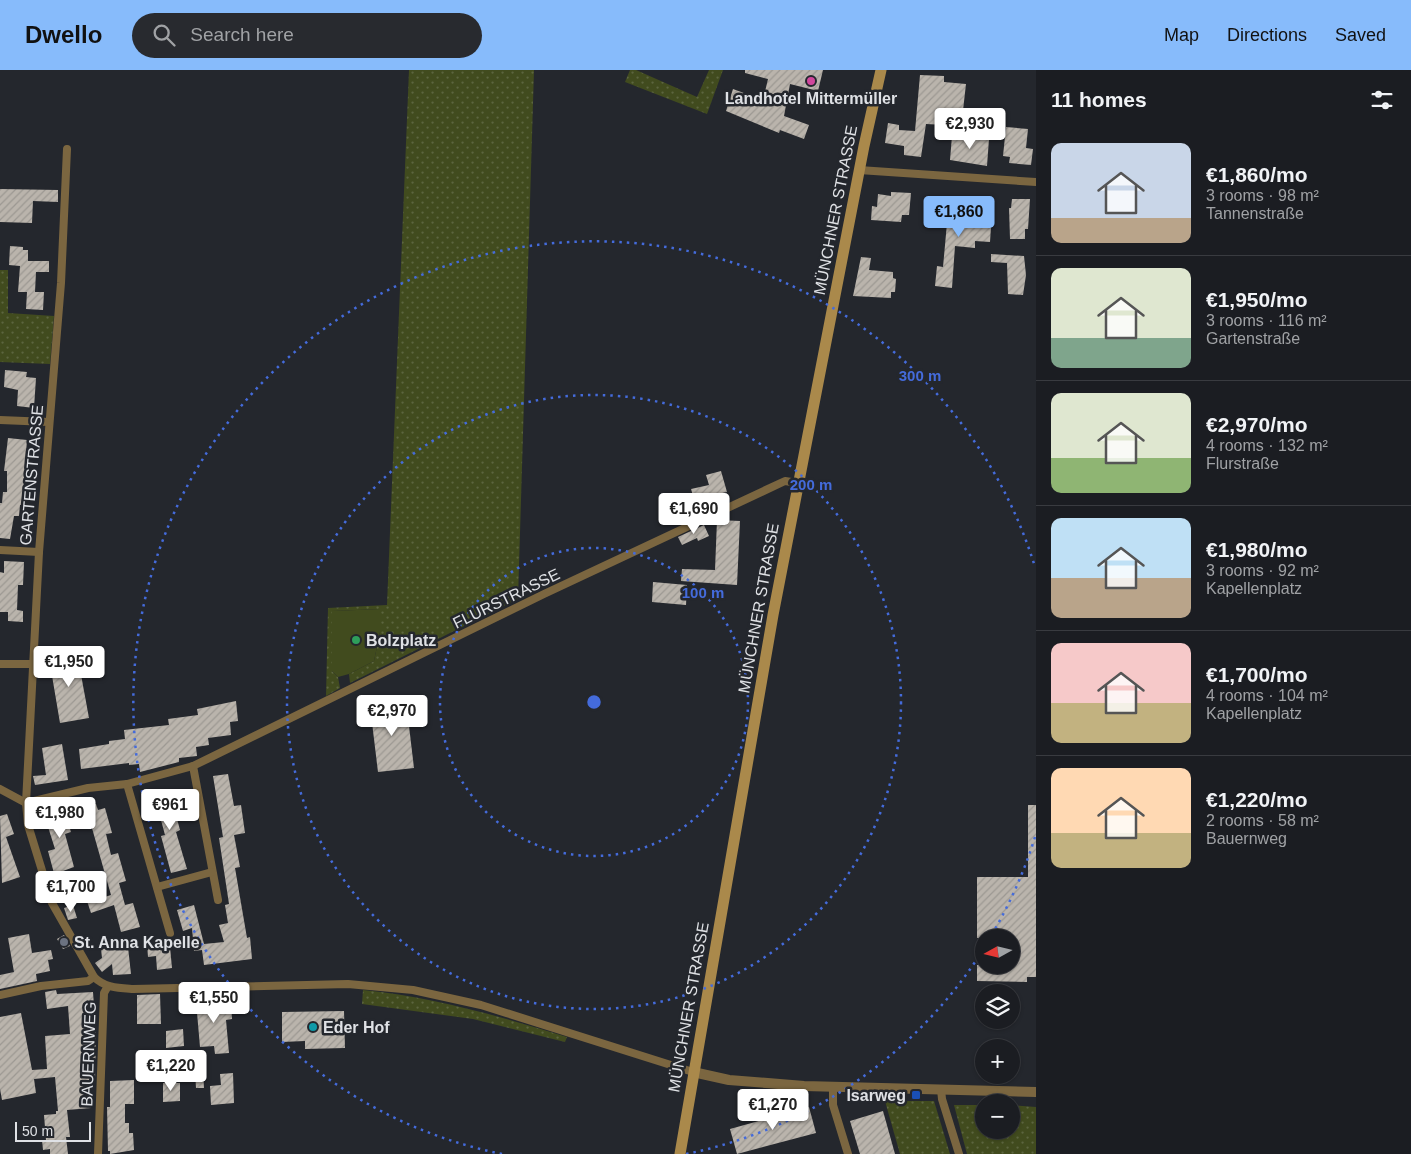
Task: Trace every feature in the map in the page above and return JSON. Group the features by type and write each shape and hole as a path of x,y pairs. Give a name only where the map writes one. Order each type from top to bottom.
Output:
{"main road":[{"name":"MÜNCHNER STRASSE","path":"680,1154 798,484 859,170 881,70"}],"street":[{"name":"GARTENSTRASSE","path":"67,149 61,283 39,552 26,803 28,825 52,903 94,977"},
{"path":"859,170 1036,182"},
{"path":"0,420 49,422"},
{"name":"FLURSTRASSE","path":"26,803 88,788 127,784 193,766 544,594 767,489 785,481 798,484"},
{"path":"0,550 39,552"},
{"path":"0,664 34,664"},
{"path":"193,766 218,900"},
{"path":"127,784 170,933"},
{"path":"0,789 26,803"},
{"path":"157,887 212,872"},
{"path":"0,996 41,986 88,981 94,977 100,983 108,986 133,989 348,984 413,990 481,1005 693,1072 730,1080 833,1086 1036,1092"},
{"name":"BAUERNWEG","path":"98,1154 104,993 108,986"},
{"path":"833,1086 834,1105 848,1154"},
{"path":"941,1089 942,1099 959,1154"}],"green space":[{"path":"409,70 534,70 518,599 350,683 349,674 374,661 380,632 380,609 333,611 332,671 338,677 340,688 326,696 328,608 387,605"},
{"path":"630,70 636,70 697,97 709,70 723,70 707,114 625,82"},
{"path":"0,270 8,270 8,313 54,316 50,364 0,362"},
{"name":"Bolzplatz","path":"380,609 380,632 374,661 349,674 338,677 332,671 332,611"},
{"path":"363,990 440,1002 567,1037 565,1042 473,1019 362,1004"},
{"path":"885,1101 934,1101 950,1154 900,1154"},
{"path":"954,1105 975,1105 975,1139 1020,1139 1020,1106 1036,1107 1036,1154 967,1154"}],"building":[{"path":"745,70 823,70 818,91 790,84 784,116 809,125 804,139 780,130 779,133 726,111 733,89 763,100 768,79 745,73"},
{"path":"920,75 944,76 944,82 966,84 960,137 950,136 951,129 945,129 945,125 926,124 921,157 904,155 904,146 885,143 888,123 899,125 899,130 915,131"},
{"path":"1006,127 1028,129 1026,148 1033,149 1031,165 1009,163 1010,157 1003,156"},
{"path":"952,136 989,139 987,166 950,160"},
{"path":"0,189 58,190 58,202 33,201 32,223 0,222"},
{"path":"891,192 911,193 909,215 902,215 901,222 871,220 872,206 877,207 878,194 891,196"},
{"path":"1012,199 1030,199 1028,229 1025,229 1025,239 1010,239 1009,208 1011,208"},
{"path":"946,202 977,205 975,226 991,227 990,242 975,241 975,248 955,246 952,288 935,286 937,266 943,267 947,223 944,222"},
{"path":"10,246 23,247 23,250 28,250 28,261 49,261 49,272 36,272 35,292 44,292 43,310 26,309 27,292 18,292 20,266 9,265"},
{"path":"991,254 1024,256 1026,275 1023,295 1008,294 1007,263 991,262"},
{"path":"861,257 871,258 869,270 893,272 893,278 896,279 895,292 891,292 891,298 853,296"},
{"path":"5,370 27,372 26,377 36,378 34,408 17,406 18,390 4,387"},
{"path":"8,438 27,440 22,505 20,505 19,516 14,516 10,539 0,538 0,503 2,503 3,492 7,492 7,471 4,471"},
{"path":"721,471 727,492 694,499 691,489 709,485 706,475"},
{"path":"717,520 740,521 737,585 681,581 682,569 715,570"},
{"path":"704,525 709,536 698,541 697,538 682,545 678,537"},
{"path":"4,561 24,562 23,585 18,585 17,610 23,611 23,622 8,621 8,612 0,612 0,572 4,573"},
{"path":"653,582 687,585 686,605 652,602"},
{"path":"77,653 89,718 60,723 49,658"},
{"path":"236,701 238,721 230,722 231,735 208,738 209,745 196,747 197,756 179,758 179,762 140,772 139,764 129,765 129,763 81,769 79,749 125,739 124,730 169,725 168,719 198,715 197,709"},
{"path":"406,701 414,768 378,772 370,706"},
{"path":"62,744 68,780 35,785 33,776 46,775 42,748"},
{"path":"228,774 234,806 241,805 245,833 234,835 240,867 235,868 247,938 250,937 252,959 204,965 202,950 194,951 192,928 183,931 177,910 194,905 204,944 224,942 219,925 228,923 225,905 229,904 219,838 223,837 213,776"},
{"path":"169,789 180,830 176,832 187,869 171,873 161,836 165,835 154,794"},
{"path":"96,804 98,810 105,808 112,833 106,834 111,855 118,853 126,881 119,883 125,905 133,903 140,927 121,932 114,905 91,913 83,889 91,886 95,900 111,895 86,807"},
{"path":"63,805 65,811 73,809 74,817 67,819 71,832 65,834 74,867 63,871 64,875 55,877 48,851 55,849 43,811"},
{"path":"1028,805 1036,805 1036,977 1027,977 1027,982 977,981 977,974 1020,974 1020,929 977,929 977,877 1028,877"},
{"path":"7,814 14,834 6,837 20,877 2,883 0,816"},
{"path":"73,905 77,918 68,920 64,908"},
{"path":"29,934 32,953 51,950 53,959 48,960 50,971 36,974 37,981 0,989 0,975 14,972 8,938"},
{"name":"St. Anna Kapelle","path":"64,935 70,946 63,949 57,939"},
{"path":"155,943 156,948 170,947 172,968 157,970 156,956 148,957 147,944"},
{"path":"128,947 131,974 113,975 112,964 102,972 95,963 102,958 101,949"},
{"path":"56,990 57,994 93,992 96,1033 95,1080 89,1079 91,1108 67,1110 70,1137 66,1137 68,1154 50,1154 50,1149 43,1150 42,1140 46,1140 44,1115 56,1114 56,1111 58,1111 55,1077 34,1079 36,1093 2,1100 0,1089 0,1017 21,1013 32,1070 47,1069 45,1036 70,1034 68,1006 47,1009 45,992"},
{"path":"160,994 161,1024 137,1024 137,995"},
{"path":"231,998 232,1019 226,1020 229,1053 215,1054 214,1046 200,1047 196,1001"},
{"name":"Eder Hof","path":"344,1011 345,1048 305,1049 305,1041 282,1042 282,1012"},
{"path":"183,1029 184,1046 166,1048 166,1031"},
{"path":"195,1073 203,1073 204,1088 196,1088"},
{"path":"233,1073 234,1103 211,1105 210,1086 221,1085 220,1074"},
{"path":"134,1080 134,1104 125,1104 125,1123 129,1123 129,1133 133,1133 134,1150 110,1154 110,1151 108,1151 107,1107 110,1107 110,1081"},
{"path":"163,1083 180,1083 180,1101 163,1102"},
{"path":"809,1107 816,1133 737,1154 730,1129"},
{"path":"883,1111 895,1154 860,1154 850,1121"}],"place":[{"name":"Landhotel Mittermüller","path":"811,81"},
{"name":"Bolzplatz","path":"356,640"},
{"name":"St. Anna Kapelle","path":"64,942"},
{"name":"Eder Hof","path":"313,1027"},
{"name":"Isarweg","path":"916,1095"}]}
